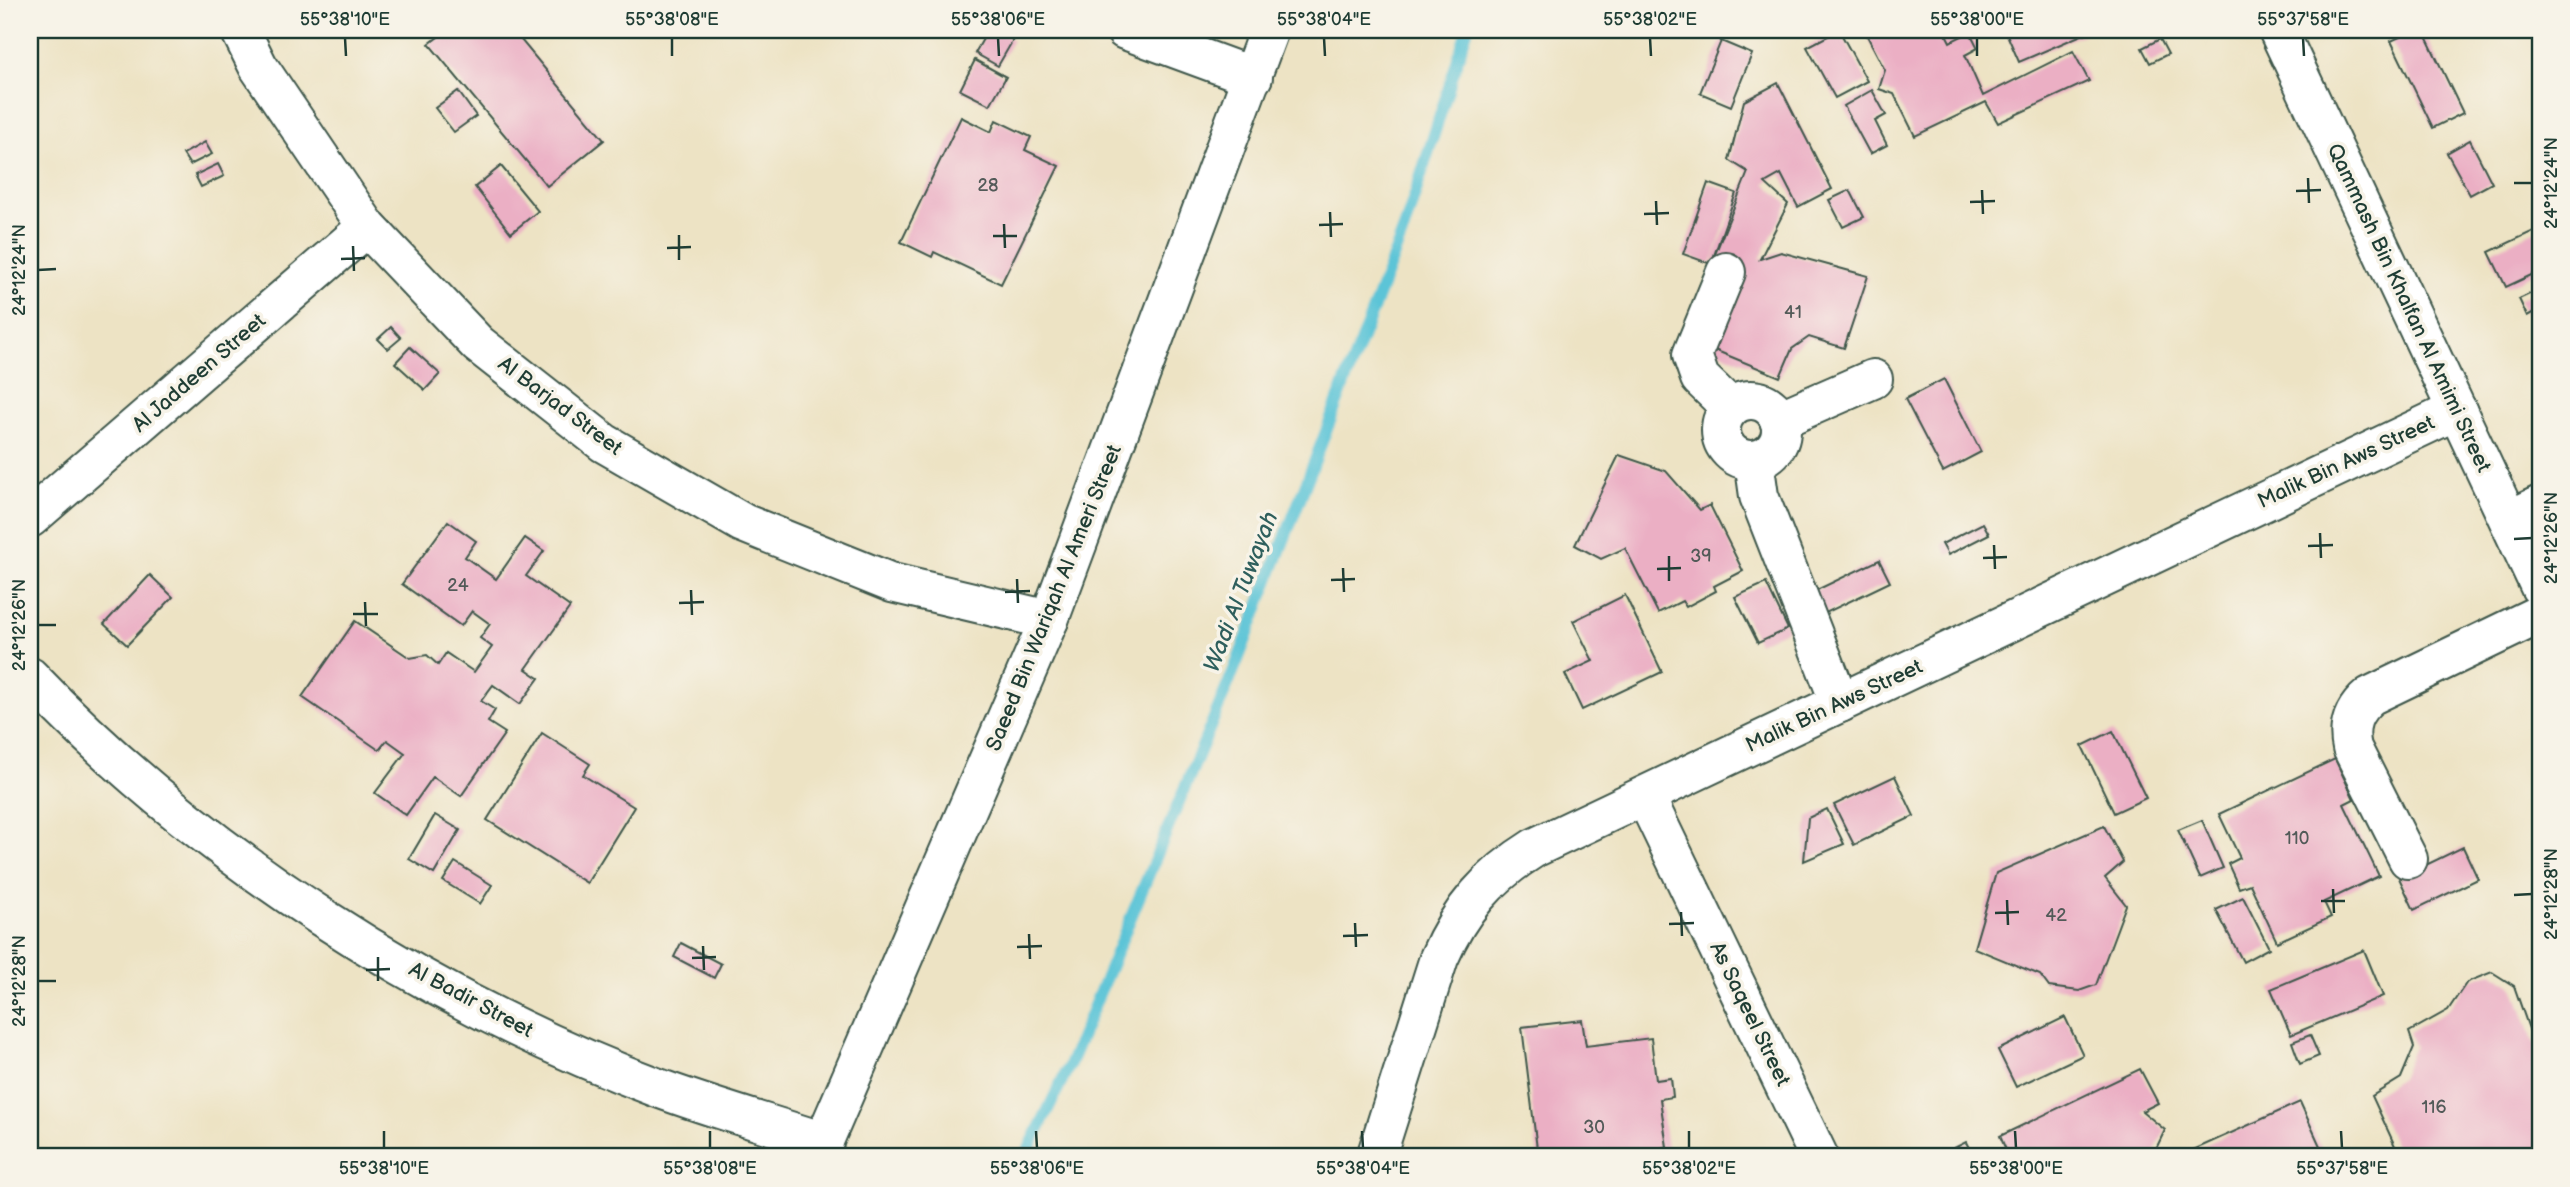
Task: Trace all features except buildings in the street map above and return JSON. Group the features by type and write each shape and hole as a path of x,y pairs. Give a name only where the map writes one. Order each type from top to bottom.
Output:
{"street":[{"name":"Al Barjad Street","path":"240,30 258,66 367,227 478,344 604,443 743,523 892,583 1049,620"},
{"path":"1125,30 1253,77"},
{"name":"Saeed Bin Wariqah Al Ameri Street","path":"820,1150 1049,620 1269,30"},
{"name":"Qammash Bin Khalfan Al Amimi Street","path":"2278,30 2457,410 2525,512 2540,587"},
{"name":"Al Jaddeen Street","path":"30,518 367,227"},
{"path":"1726,272 1692,355 1700,378 1730,407"},
{"path":"1779,420 1873,379"},
{"path":"1741,401 1764,402 1779,420 1782,430 1773,451 1754,460 1730,453 1722,442 1722,417 1730,407 1741,401"},
{"name":"Malik Bin Aws Street","path":"1376,1157 1439,958 1466,906 1508,864 1645,796 2457,410"},
{"path":"1754,460 1759,496 1840,703"},
{"path":"2409,859 2352,748 2350,737 2353,714 2371,696 2540,614"},
{"name":"Al Badir Street","path":"30,677 67,716 201,831 344,932 509,1023 658,1088 820,1150"},
{"name":"As Saqeel Street","path":"1645,796 1819,1157"}],"waterway":[{"name":"Wadi Al Tuwayah","path":"1025,1157 1069,1066 1236,665 1404,229 1467,30"}]}
